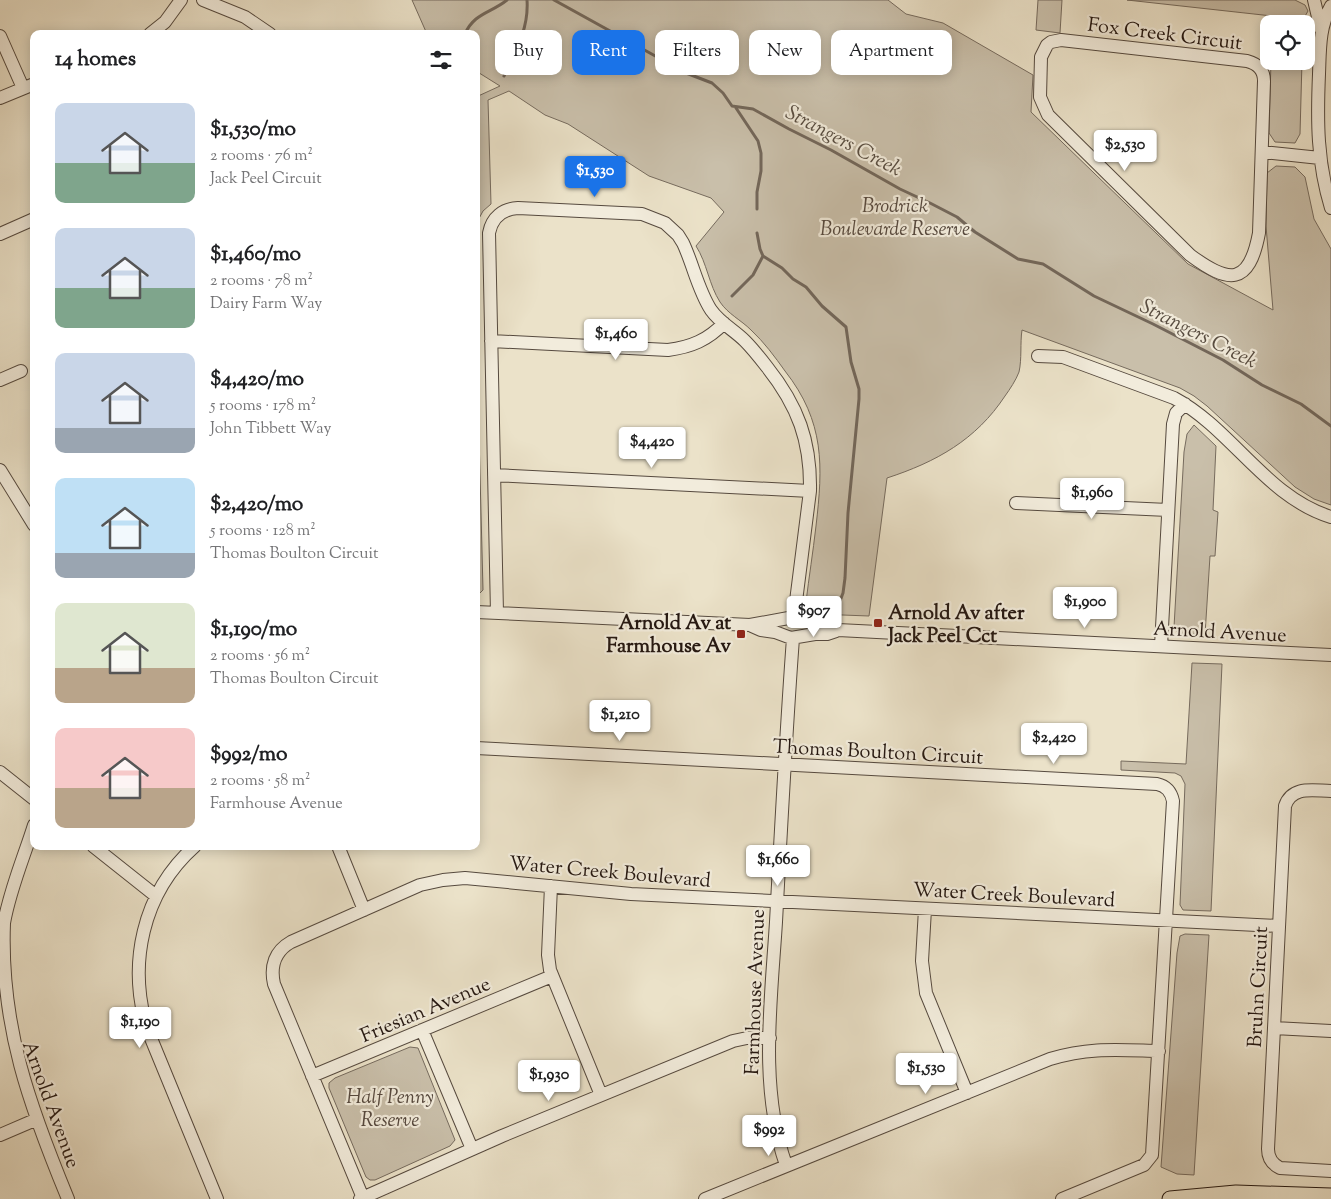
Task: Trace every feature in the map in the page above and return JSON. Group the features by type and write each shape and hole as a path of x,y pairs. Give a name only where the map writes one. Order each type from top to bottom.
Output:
{"main road":[{"path":"1170,1199 1236,1193 1331,1196"}],"street":[{"path":"155,30 165,22 181,0"},
{"path":"203,0 245,18 264,30"},
{"path":"1314,0 1321,30 1317,112 1320,158 1326,193 1331,208"},
{"path":"1321,30 1331,6"},
{"path":"0,36 28,86 0,98"},
{"name":"Fox Creek Circuit","path":"1061,40 1252,62 1260,68 1264,77 1262,152 1257,244 1244,271 1236,276 1226,276 1190,255 1048,115 1040,98 1042,53 1051,42 1061,40"},
{"path":"1262,152 1320,158"},
{"path":"497,613 488,233 494,218 505,210 512,208 634,213 657,219 672,229 683,243 707,303 714,314 752,348 778,381 792,402 806,442 810,473 810,491 794,619"},
{"path":"0,234 30,222"},
{"path":"491,341 668,350 697,344 710,336 724,323"},
{"path":"1038,356 1057,356 1070,359 1174,398 1185,404 1200,415 1285,493 1306,507 1331,517"},
{"path":"0,380 21,372"},
{"path":"1162,646 1173,424 1176,413 1185,404"},
{"path":"0,470 30,519"},
{"path":"494,475 810,491"},
{"path":"1016,502 1168,510"},
{"name":"Arnold Avenue","path":"480,612 750,625 794,619 826,625 838,630 1331,655"},
{"path":"794,619 804,627 804,632 793,637 783,629 785,622 794,619"},
{"name":"Arnold Avenue","path":"750,625 761,630 793,637 827,634 838,630"},
{"name":"Farmhouse Avenue","path":"786,1165 771,1103 769,1068 784,765 793,637"},
{"name":"Thomas Boulton Circuit","path":"480,748 1162,785 1170,791 1173,801 1152,1151 1150,1158 1144,1165 1062,1199"},
{"path":"0,772 30,796"},
{"name":"Bruhn Circuit","path":"1331,792 1299,791 1292,794 1286,801 1268,1149 1270,1159 1276,1166 1284,1169 1331,1171"},
{"name":"Arnold Avenue","path":"30,845 14,883 8,904 1,945 0,981 2,1011 11,1056 68,1199"},
{"path":"99,850 156,896"},
{"path":"192,850 170,874 156,896 148,914 140,943 137,973 140,1002 148,1031 217,1199"},
{"path":"340,850 364,910"},
{"name":"Water Creek Boulevard","path":"361,1198 274,984 273,965 278,954 286,945 414,888 443,880 476,878 631,894 1279,926"},
{"path":"551,886 548,954 552,976 601,1095"},
{"path":"925,909 922,961 926,993 967,1093"},
{"name":"Friesian Avenue","path":"312,1076 552,976"},
{"path":"1274,1028 1331,1031"},
{"path":"422,1030 472,1149"},
{"path":"361,1198 472,1149 733,1041 747,1038 770,1038"},
{"path":"705,1199 1045,1061 1074,1053 1104,1049 1159,1051"},
{"path":"0,1135 35,1120"}],"green space":[{"name":"Brodrick Boulevarde Reserve","path":"412,0 888,0 906,14 943,23 1033,75 1031,112 1188,264 1273,310 1266,226 1267,173 1276,166 1295,167 1305,177 1314,219 1331,249 1331,505 1314,499 1295,487 1207,406 1180,388 1022,330 1018,375 994,412 954,448 922,465 887,478 869,616 816,614 806,602 820,484 818,445 814,427 808,408 781,366 756,335 723,306 713,288 696,246 724,212 711,198 649,176 568,124 545,115 509,91 488,100 491,204 480,217 480,95 500,86 480,74 480,30 425,30"},
{"path":"1038,0 1062,0 1060,33 1036,30"},
{"path":"1127,0 1295,0 1305,5 1308,11 1306,15 1263,15"},
{"path":"1271,70 1302,70 1300,134 1295,143 1275,142 1269,133"},
{"path":"1194,425 1216,446 1213,510 1218,512 1215,556 1210,556 1205,635 1181,633 1176,631 1174,627 1184,452 1187,434"},
{"path":"480,474 483,590 480,593"},
{"path":"1192,663 1222,664 1211,911 1183,910 1180,905 1185,784 1181,776 1175,773 1121,770 1121,761 1186,764"},
{"path":"1185,934 1209,935 1194,1175 1177,1174 1161,1167 1177,953 1180,936"},
{"name":"Half Penny Reserve","path":"410,1047 418,1048 455,1140 450,1146 375,1180 370,1180 366,1177 329,1088 329,1083 335,1078"}],"waterway":[{"path":"467,30 478,17 507,0"},
{"path":"504,76 524,30 527,0"},
{"name":"Strangers Creek","path":"554,0 686,73 712,83 723,93 732,106 753,109 900,189 957,217 975,232 1018,259 1043,264 1094,296 1223,360 1262,385 1301,404 1331,426"},
{"path":"736,108 758,141 761,153 757,209"},
{"path":"757,233 763,256 806,287 822,306 846,327 851,362 859,389 859,399 848,513 845,578 843,593 837,609"},
{"path":"732,296 753,275 763,256"}],"place":[{"name":"Arnold Av after Jack Peel Cct","path":"878,623"},
{"name":"Arnold Av at Farmhouse Av","path":"741,634"}]}
